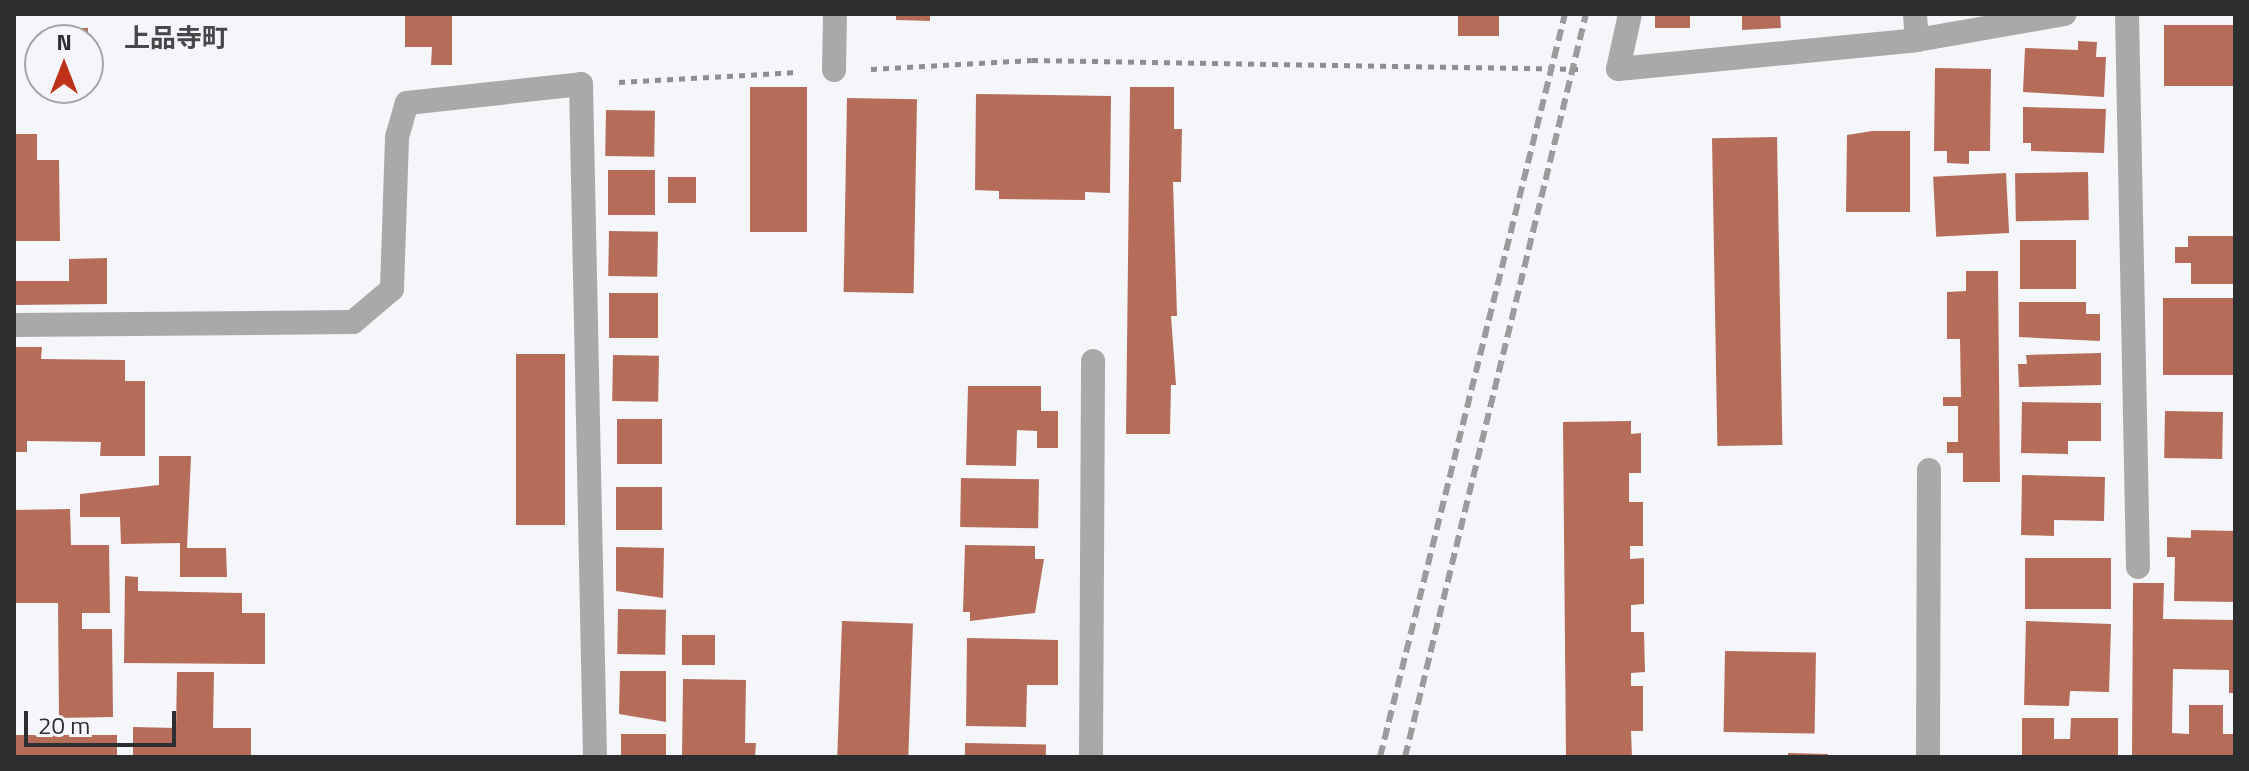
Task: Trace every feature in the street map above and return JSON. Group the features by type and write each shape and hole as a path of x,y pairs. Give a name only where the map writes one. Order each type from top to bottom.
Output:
{"street":[{"path":"834,70 835,14"},
{"path":"1630,14 1618,69 1917,40 2065,14"},
{"path":"1915,14 1917,40"},
{"path":"2127,14 2138,567"},
{"path":"14,325 353,322 392,289 397,137 407,103 581,84 595,757"},
{"path":"1091,757 1093,361"},
{"path":"1928,757 1929,470"}],"path":[{"path":"581,84 1032,60 1618,69"}],"building":[{"path":"405,14 452,14 452,65 431,65 432,47 405,47"},
{"path":"896,14 930,14 930,21 896,20"},
{"path":"1458,14 1499,14 1499,36 1458,36"},
{"path":"1655,14 1690,14 1690,28 1655,28"},
{"path":"1742,14 1780,14 1781,28 1742,30"},
{"path":"2164,25 2235,25 2235,86 2164,86"},
{"path":"2078,41 2097,42 2096,57 2106,57 2104,97 2023,92 2025,48 2078,50"},
{"path":"1935,68 1991,69 1990,151 1969,151 1969,164 1947,163 1947,151 1934,151"},
{"path":"750,87 807,87 807,232 750,232"},
{"path":"1130,87 1174,87 1174,129 1182,129 1181,182 1173,182 1177,316 1171,316 1176,385 1171,385 1170,434 1126,434"},
{"path":"976,94 1111,96 1110,193 1085,192 1085,200 999,199 999,191 975,190"},
{"path":"847,98 917,99 914,293 844,292"},
{"path":"2023,107 2106,109 2104,153 2031,151 2031,143 2023,143"},
{"path":"606,110 655,111 654,157 605,156"},
{"path":"1872,131 1910,131 1910,212 1846,212 1847,135"},
{"path":"14,134 37,134 37,160 59,160 60,241 14,241"},
{"path":"1777,137 1782,445 1717,446 1712,138"},
{"path":"608,170 655,170 655,215 608,215"},
{"path":"2088,172 2089,220 2016,221 2015,173"},
{"path":"2006,173 2009,233 1936,237 1933,177"},
{"path":"668,177 696,177 696,203 668,203"},
{"path":"609,231 658,232 657,277 608,276"},
{"path":"2188,236 2235,236 2235,284 2191,284 2191,263 2175,263 2175,247 2188,247"},
{"path":"2020,240 2076,240 2076,289 2020,289"},
{"path":"107,258 107,304 14,305 14,281 69,281 69,259"},
{"path":"1966,271 1998,271 2000,482 1963,482 1963,453 1947,453 1947,442 1958,442 1958,406 1943,406 1943,397 1961,397 1960,339 1947,339 1947,292 1966,291"},
{"path":"609,293 658,293 658,338 609,338"},
{"path":"2163,298 2235,298 2235,375 2163,375"},
{"path":"2019,302 2086,302 2086,314 2100,314 2100,341 2019,337"},
{"path":"14,347 42,347 41,359 125,360 125,381 145,381 145,456 100,456 101,442 27,441 27,452 14,452"},
{"path":"2101,353 2101,385 2019,387 2018,364 2027,364 2026,355"},
{"path":"516,354 565,354 565,525 516,525"},
{"path":"613,355 659,356 658,402 612,401"},
{"path":"968,386 1041,386 1041,411 1058,411 1058,448 1037,448 1037,431 1017,430 1016,466 966,465"},
{"path":"2022,402 2101,403 2101,441 2068,441 2068,454 2021,453"},
{"path":"2165,411 2223,412 2222,459 2164,458"},
{"path":"617,419 662,419 662,464 617,464"},
{"path":"1631,421 1631,434 1641,433 1641,473 1629,473 1629,502 1643,502 1643,546 1630,546 1630,559 1644,558 1644,604 1631,605 1631,632 1644,632 1645,672 1631,673 1631,686 1643,686 1643,731 1631,731 1632,757 1566,757 1563,422"},
{"path":"159,456 191,456 187,548 226,548 227,577 180,577 180,543 121,544 120,517 80,517 80,494 159,485"},
{"path":"2022,475 2105,477 2104,521 2054,520 2054,536 2021,535"},
{"path":"961,478 1039,479 1038,528 960,527"},
{"path":"616,487 662,487 662,530 616,530"},
{"path":"70,509 71,545 109,545 110,613 82,613 82,629 112,629 113,717 59,718 58,603 14,603 14,510"},
{"path":"2191,530 2235,531 2235,602 2174,601 2175,557 2167,557 2167,537 2191,538"},
{"path":"965,545 1035,546 1035,559 1044,559 1035,613 970,621 970,612 963,612"},
{"path":"616,547 664,548 663,598 616,591"},
{"path":"2025,558 2111,558 2111,609 2025,609"},
{"path":"125,576 138,577 138,591 242,593 242,613 265,613 265,664 124,663"},
{"path":"2133,583 2164,583 2163,619 2235,620 2235,693 2229,693 2229,670 2173,669 2172,733 2189,734 2189,705 2223,705 2223,734 2235,734 2235,757 2132,757"},
{"path":"618,609 666,610 665,655 617,654"},
{"path":"842,621 913,623 908,757 837,757"},
{"path":"2026,621 2111,624 2109,692 2070,691 2069,706 2024,705"},
{"path":"682,635 715,635 715,665 682,665"},
{"path":"967,638 1058,640 1058,685 1027,685 1026,727 966,726"},
{"path":"1725,651 1816,653 1815,734 1724,732"},
{"path":"620,671 666,671 666,722 619,714"},
{"path":"177,672 214,672 213,728 251,728 251,757 133,757 133,727 176,728"},
{"path":"683,679 746,680 745,743 756,743 755,757 682,757"},
{"path":"2022,718 2054,718 2054,739 2070,739 2071,718 2118,718 2118,757 2022,757"},
{"path":"621,734 666,734 666,757 621,757"},
{"path":"14,735 117,735 117,757 14,757"},
{"path":"965,743 1046,744 1046,757 965,757"},
{"path":"1788,753 1828,754 1828,757 1788,757"}],"railway":[{"path":"1380,757 1565,14"},
{"path":"1405,757 1586,14"}],"district":[{"name":"上品寺町","path":"176,38"}]}
